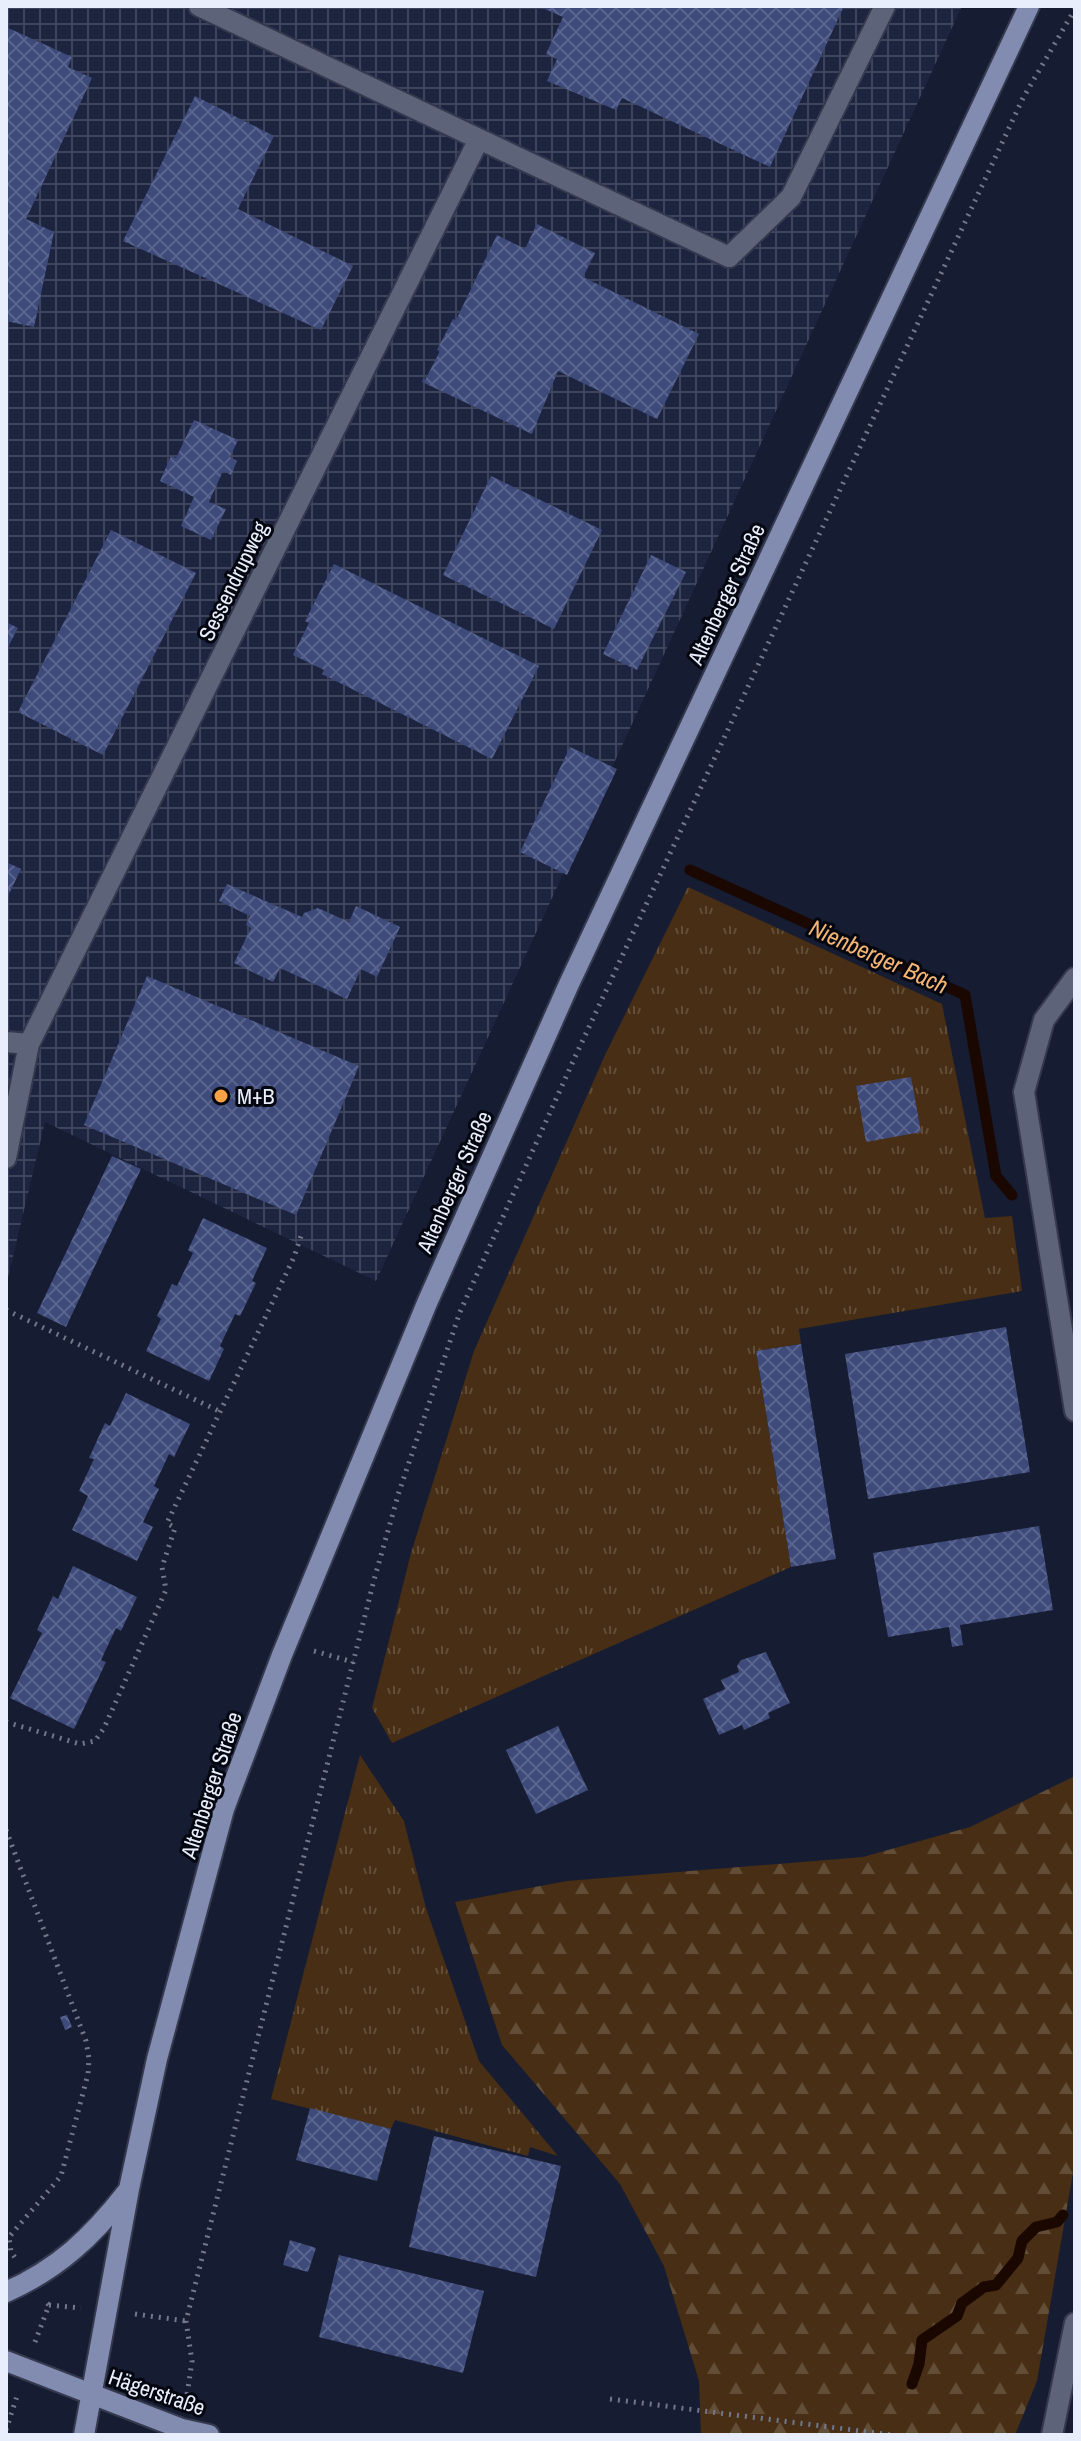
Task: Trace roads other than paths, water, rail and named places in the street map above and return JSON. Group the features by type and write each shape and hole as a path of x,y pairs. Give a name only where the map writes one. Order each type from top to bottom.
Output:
{"main road":[{"name":"Altenberger Straße","path":"84,2435 129,2189 157,2059 224,1809 286,1644 427,1303 563,999 1029,6"},
{"path":"6,2292 31,2281 67,2257 103,2223 129,2189"},
{"name":"Hägerstraße","path":"16,2365 182,2429 209,2435"}],"street":[{"path":"199,6 729,257 791,197 885,6"},
{"name":"Sessendrupweg","path":"6,1158 29,1044 479,139"},
{"path":"1075,978 1044,1020 1024,1092 1075,1411"},
{"path":"6,1042 29,1044"},
{"path":"1052,2435 1075,2323"}],"waterway":[{"name":"Nienberger Bach","path":"690,870 965,995 996,1176 1012,1195"},
{"name":"Nienberger Bach","path":"912,2384 922,2340 957,2316 962,2303 984,2287 996,2285 1018,2258 1022,2241 1036,2227 1057,2222 1063,2215"}],"place":[{"name":"M+B","path":"221,1096"}]}
